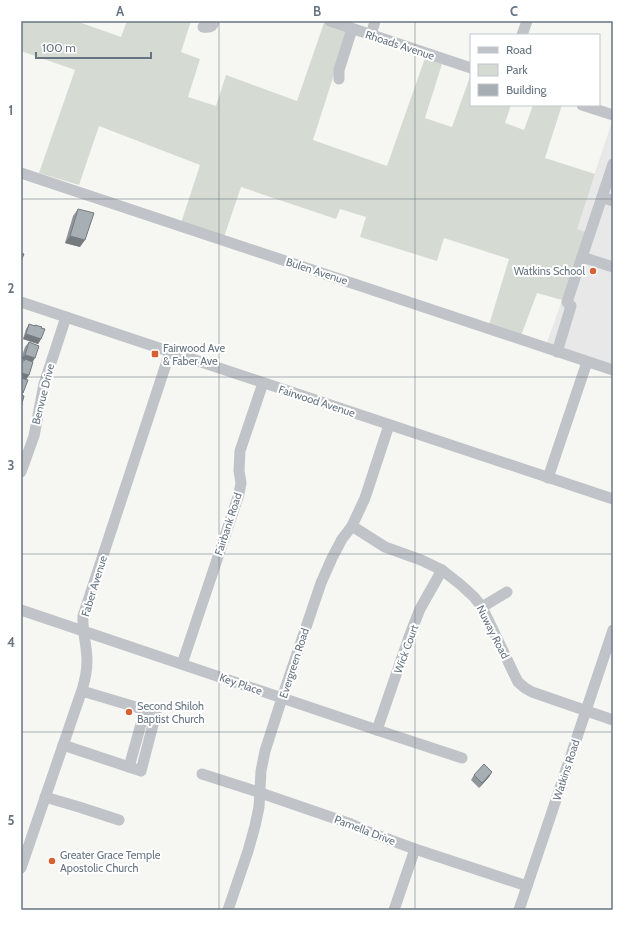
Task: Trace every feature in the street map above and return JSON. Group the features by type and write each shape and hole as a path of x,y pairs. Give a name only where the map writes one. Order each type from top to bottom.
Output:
{"street":[{"path":"203,27 211,26 214,21"},
{"name":"Rhoads Avenue","path":"330,21 348,25 371,35 470,68"},
{"path":"371,35 374,21"},
{"path":"522,34 527,21"},
{"path":"339,79 339,70 348,25"},
{"path":"585,106 613,115"},
{"path":"557,352 572,306 566,302 613,164"},
{"name":"Bulen Avenue","path":"21,173 613,370"},
{"path":"602,197 613,201"},
{"path":"582,256 613,267"},
{"name":"Fairwood Avenue","path":"21,302 613,499"},
{"name":"Benvue Drive","path":"21,472 34,436 44,384 66,317"},
{"name":"Faber Avenue","path":"21,868 86,676 87,661 83,623 88,600 170,352"},
{"path":"548,478 587,362"},
{"name":"Fairbank Road","path":"182,664 239,494 241,483 240,451 263,383"},
{"name":"Evergreen Road","path":"228,910 255,826 258,807 260,771 282,698 321,583 332,558 342,539 352,526 365,498 389,425"},
{"name":"Nuway Road","path":"352,526 385,547 421,560 442,570 474,597 482,607 518,682 525,688 532,692 613,720"},
{"name":"Wick Court","path":"377,730 420,609 442,570"},
{"path":"482,607 507,592"},
{"name":"Key Place","path":"21,610 462,758"},
{"name":"Watkins Road","path":"519,910 613,630"},
{"path":"63,744 142,772 156,713 82,691"},
{"name":"Pamella Drive","path":"202,774 351,824 414,849 527,886"},
{"path":"45,797 119,820"},
{"path":"394,910 414,849"}],"shaded area":[{"name":"Watkins School","path":"613,119 613,367 546,345 583,242 576,229"}],"green space":[{"path":"21,21 76,21 121,37 127,21 191,21 181,52 200,59 188,97 216,106 226,75 297,101 324,23 348,31 313,140 387,166 425,58 442,64 425,118 452,127 470,77 470,106 511,106 505,123 524,130 533,106 562,106 545,158 595,174 577,229 585,232 583,242 562,300 537,293 521,336 489,325 509,259 444,238 437,261 360,237 366,217 340,209 336,219 241,187 224,237 181,223 200,165 99,126 79,185 39,173 75,70 21,51"}],"building":[{"path":"78,209 94,213 85,240 70,236"},
{"path":"21,253 24,254 21,261"},
{"path":"29,324 45,329 41,339 26,334"},
{"path":"29,342 39,346 35,358 25,355"},
{"path":"25,359 33,362 29,375 21,373 21,361 24,361"},
{"path":"21,378 28,380 23,393 21,392"},
{"path":"21,395 24,396 21,407"},
{"path":"484,764 492,772 482,783 474,775"}],"place":[{"name":"Watkins School","path":"593,271"},
{"name":"Fairwood Ave & Faber Ave","path":"155,354"},
{"name":"Second Shiloh Baptist Church","path":"129,712"},
{"name":"Greater Grace Temple Apostolic Church","path":"52,861"}]}
